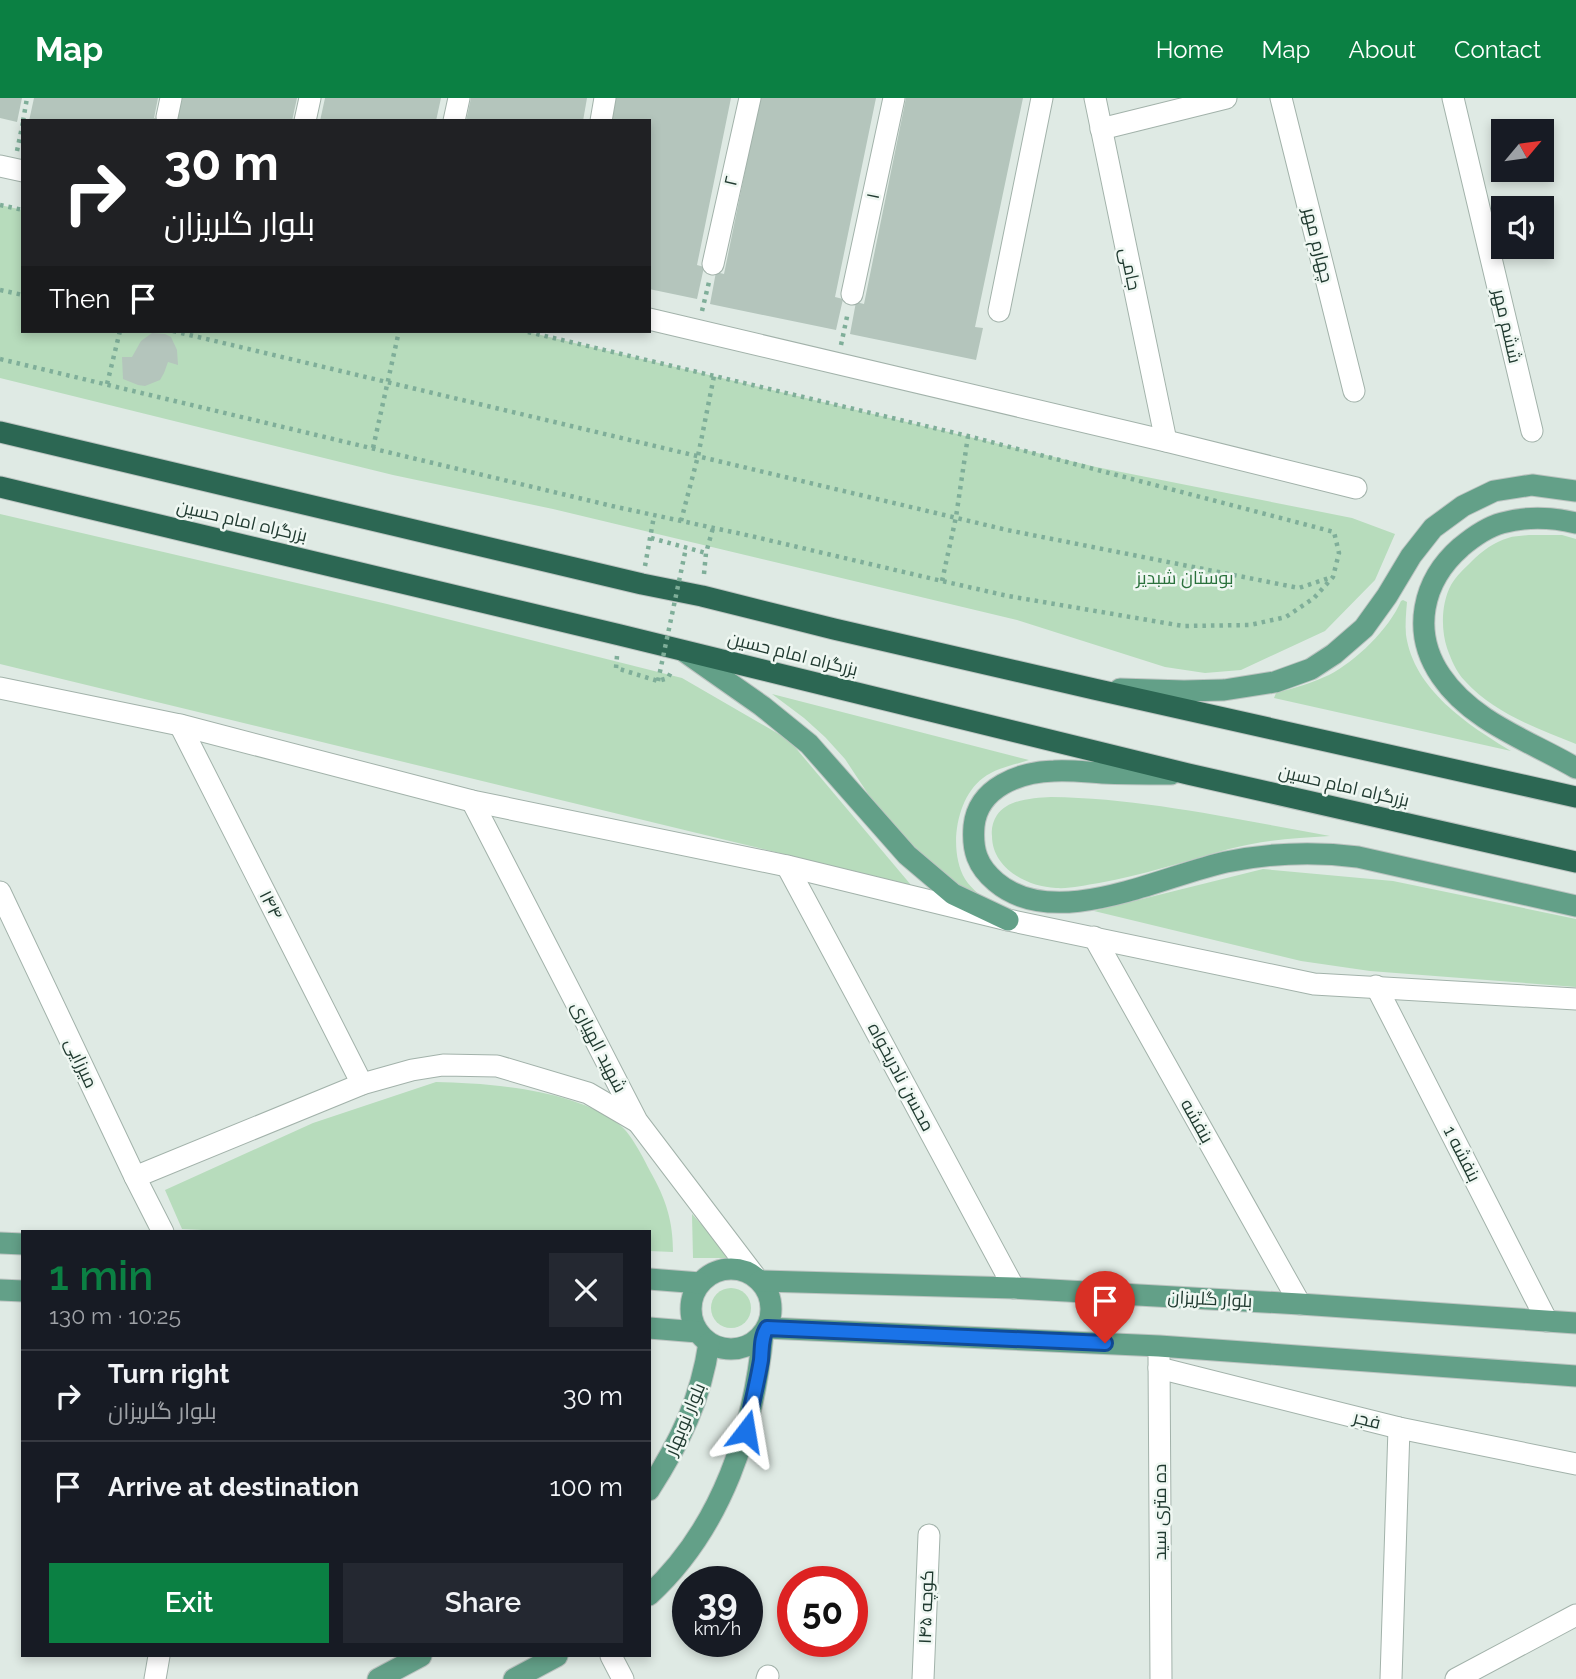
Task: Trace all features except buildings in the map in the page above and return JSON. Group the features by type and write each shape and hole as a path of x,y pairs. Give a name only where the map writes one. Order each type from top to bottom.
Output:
{"highway":[{"name":"بزرگراه امام حسین","path":"0,432 834,629 1576,797"},
{"name":"بزرگراه امام حسین","path":"0,486 1188,774 1576,862"}],"main road":[{"path":"1094,689 1223,690 1275,682 1311,670 1364,628 1411,556 1433,528 1463,506 1494,491 1532,485 1576,491"},
{"path":"1576,523 1540,518 1525,519 1501,523 1471,539 1454,554 1430,587 1423,628 1435,666 1464,701 1490,721 1576,768"},
{"path":"683,650 762,706 809,744 907,855 953,894 1008,920"},
{"path":"1188,774 1056,770 1024,775 997,787 985,798 975,821 972,845 979,863 995,882 1012,892 1048,902 1069,902 1114,895 1223,863 1269,855 1332,853 1576,906"},
{"path":"0,1243 21,1244"},
{"path":"651,1593 674,1569 703,1530 734,1465 754,1399 765,1330 771,1316 767,1291 757,1278 744,1270 720,1270 709,1275 694,1292 691,1302 693,1323 704,1337 720,1348 744,1347 755,1341 765,1330"},
{"name":"بلوار گلریزان","path":"757,1278 1014,1288 1576,1323"},
{"path":"651,1279 700,1283"},
{"path":"0,1290 21,1291"},
{"path":"651,1328 704,1337"},
{"path":"765,1330 1159,1346 1576,1376"},
{"name":"بلوار نوبهار","path":"651,1487 682,1436 703,1379 704,1337"},
{"path":"514,1679 555,1657"},
{"path":"378,1679 410,1659"}],"street":[{"path":"305,119 310,98"},
{"path":"454,119 459,98"},
{"path":"601,119 606,98"},
{"name":"۲","path":"713,264 750,98"},
{"name":"۱","path":"852,295 894,98"},
{"path":"999,310 1042,98"},
{"name":"جامی","path":"1095,98 1166,440"},
{"path":"1101,129 1226,98"},
{"name":"چهارم مهر","path":"1281,98 1354,391"},
{"name":"ششم مهر","path":"1453,98 1532,431"},
{"path":"0,166 21,171"},
{"path":"651,319 1166,440 1356,488"},
{"path":"0,688 180,726 472,800 787,866 1008,920 1314,984 1576,999"},
{"name":"۱۴۴","path":"180,726 362,1084"},
{"name":"شهید الهیاری","path":"472,800 637,1121 757,1278"},
{"name":"محسن نادریخواه","path":"787,866 1014,1288"},
{"name":"میرزایی","path":"0,892 162,1230"},
{"name":"بنفشه","path":"1094,937 1300,1304"},
{"name":"بنفشه 1","path":"1376,986 1547,1321"},
{"path":"135,1177 362,1084 412,1070 443,1065 497,1066 588,1093 637,1121"},
{"name":"ده متری سید","path":"1159,1346 1161,1679"},
{"name":"فجر","path":"1159,1367 1399,1428 1576,1464"},
{"path":"1391,1679 1399,1428"},
{"name":"کوچه ۱۴۵","path":"923,1679 929,1535"},
{"path":"1456,1679 1576,1615"},
{"path":"155,1679 159,1657"},
{"path":"612,1657 623,1679"}],"path":[{"path":"23,119 27,98"},
{"path":"0,205 21,210"},
{"path":"698,331 713,264"},
{"path":"0,290 21,295"},
{"path":"837,363 852,295"},
{"path":"107,384 120,333"},
{"path":"181,333 1007,530 1299,588 1333,577"},
{"path":"373,448 398,333"},
{"path":"0,359 654,516 1008,596 1183,626 1250,625 1286,617 1314,598 1333,577 1339,554 1335,532 968,436 532,333"},
{"path":"681,521 698,456 714,376"},
{"path":"942,581 956,517 968,436"},
{"path":"654,516 651,538 706,553 713,528"},
{"path":"658,681 686,548"},
{"path":"616,668 658,681 668,678"}],"green space":[{"name":"بوستان شبدیز","path":"0,205 21,210 21,333 532,333 1096,467 1352,518 1395,534 1375,580 1325,631 1241,670 1205,673 1165,667 1017,620 553,509 393,475 0,378"},
{"path":"0,514 387,604 682,678 789,740 911,885 0,664"},
{"path":"1562,535 1576,539 1576,744 1516,719 1476,692 1456,670 1445,641 1444,608 1455,578 1493,544 1510,537"},
{"path":"1403,600 1407,602 1406,635 1411,655 1431,689 1461,717 1511,751 1274,698 1276,693 1323,678 1350,661 1380,633"},
{"path":"772,694 1029,760 999,769 983,778 966,798 961,811 956,840 960,867 971,887 993,905 965,893 931,869 878,809 845,759 804,718"},
{"path":"1051,797 1121,801 1330,836 1254,843 1115,880 1072,887 1045,887 1023,880 1005,866 994,847 992,831 997,815 1008,806 1022,800"},
{"path":"1263,869 1393,881 1576,919 1576,987 1370,971 1301,961 1094,911"},
{"path":"436,1082 507,1087 582,1104 621,1126 637,1147 668,1210 673,1252 651,1251 651,1230 182,1229 165,1190 313,1123"},
{"path":"692,1214 732,1258 693,1258"},
{"path":"731,1288 739,1289 745,1294 750,1300 750,1316 745,1322 739,1327 731,1328 723,1327 717,1322 712,1316 711,1308 712,1300 717,1294 723,1289"}],"route":[{"path":"746,1431 754,1399 763,1333 767,1328 1105,1343"}]}
